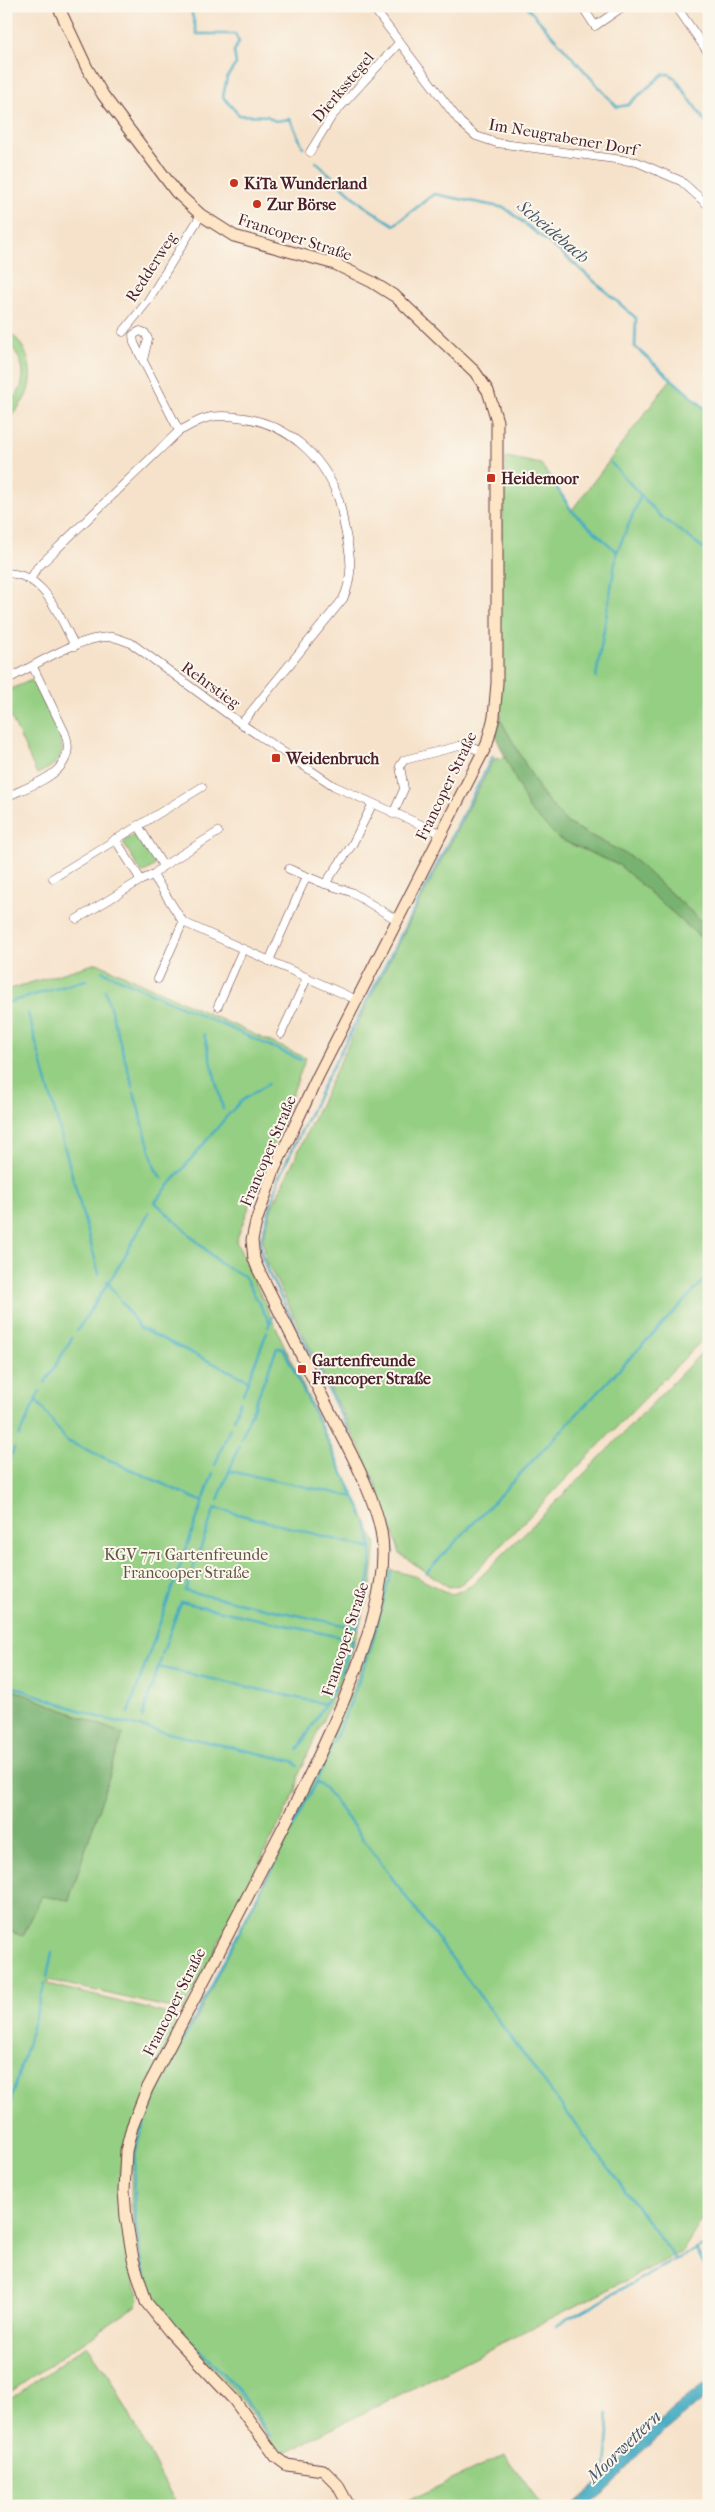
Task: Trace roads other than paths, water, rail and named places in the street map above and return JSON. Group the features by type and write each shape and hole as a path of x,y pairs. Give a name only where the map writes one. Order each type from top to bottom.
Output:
{"main road":[{"name":"Francoper Straße","path":"58,6 87,68 103,95 160,173 176,192 201,216 234,236 265,246 317,258 372,282 396,297 475,372 488,391 498,426 497,683 494,717 483,752 294,1124 274,1170 256,1222 252,1248 258,1269 348,1447 376,1512 383,1546 382,1576 366,1637 327,1735 296,1801 137,2111 126,2151 124,2184 126,2217 133,2259 146,2302 170,2332 234,2400 272,2453 288,2465 323,2470 337,2484 349,2506"}],"street":[{"name":"Im Neugrabener Dorf","path":"372,6 460,122 476,136 497,142 637,162 680,181 709,206"},
{"path":"582,6 595,26 624,6"},
{"path":"676,6 709,54"},
{"name":"Dierksstegel","path":"310,152 337,110 399,43"},
{"name":"Redderweg","path":"123,332 147,302 201,216"},
{"path":"143,360 179,431"},
{"path":"31,578 37,568 179,431 207,418 230,415 262,421 280,428 307,449 328,477 338,496 352,557 350,583 343,599 241,724"},
{"path":"6,573 31,578 47,595 75,646"},
{"name":"Rehrstieg","path":"6,680 75,646 94,639 113,637 131,644 241,724 334,786 372,805 442,834"},
{"path":"6,797 54,773 63,766 68,757 68,744 65,733 32,667"},
{"path":"393,814 404,789 400,766 404,760 466,745 483,752"},
{"path":"52,878 202,787"},
{"path":"325,884 352,845 372,805"},
{"path":"138,826 163,866"},
{"path":"77,919 141,880 153,875 163,866 218,832"},
{"path":"115,839 141,880"},
{"path":"289,869 306,877 351,892 397,920"},
{"path":"153,875 182,922 356,1000"},
{"path":"269,961 306,877"},
{"path":"158,979 182,922"},
{"path":"218,1006 244,950"},
{"path":"281,1034 307,978"}],"water":[{"path":"709,2380 709,2394 639,2454 604,2493 587,2506 571,2506 597,2484 670,2411"}],"waterway":[{"name":"Scheidebach","path":"190,6 197,34 235,34 239,42 234,51 236,64 227,77 223,97 239,115 267,116 275,121 290,119 303,147"},
{"path":"526,6 617,107 628,105 663,74 669,74 675,78 709,127"},
{"name":"Scheidebach","path":"316,162 363,205 394,225 434,194 505,208 563,254 636,318 635,347 709,412"},
{"path":"611,463 661,517 709,552"},
{"path":"548,474 572,511 617,552"},
{"path":"596,677 617,552 641,495"},
{"path":"394,1553 388,1524 378,1495 332,1397 268,1272 261,1253 261,1238 280,1175 327,1078 493,756"},
{"path":"102,971 301,1060"},
{"path":"6,1003 86,980"},
{"path":"105,990 133,1087"},
{"path":"28,1013 99,1274"},
{"path":"204,1034 223,1109"},
{"path":"268,1084 241,1101 155,1202 221,1264 244,1276 270,1323"},
{"path":"134,1092 155,1168 162,1179"},
{"path":"77,1331 121,1263 149,1212"},
{"path":"426,1573 709,1275"},
{"path":"107,1281 140,1328 248,1380"},
{"path":"268,1327 273,1317"},
{"path":"243,1394 267,1332"},
{"path":"45,1383 72,1338"},
{"path":"241,1439 277,1348 283,1348 363,1515"},
{"path":"19,1436 40,1391"},
{"path":"36,1400 67,1441 203,1502"},
{"path":"234,1419 240,1401"},
{"path":"215,1465 230,1428"},
{"path":"218,1500 239,1446"},
{"path":"6,1466 14,1448"},
{"path":"229,1471 355,1497"},
{"path":"128,1713 213,1473"},
{"path":"366,1522 371,1548 371,1561 370,1575 357,1628 185,1591 215,1508 372,1549"},
{"path":"270,2436 240,2392 168,2318 151,2291 144,2273 136,2228 134,2183 137,2146 142,2127 155,2096 316,1782 348,1709 370,1651 391,1572"},
{"path":"162,1654 181,1602 353,1640 340,1675"},
{"path":"142,1718 161,1659"},
{"path":"158,1667 325,1704"},
{"path":"6,1684 101,1718 293,1761 298,1766"},
{"path":"298,1750 335,1687"},
{"path":"316,1782 325,1788 676,2259 557,2325"},
{"path":"47,1977 52,1952"},
{"path":"6,2117 45,1983"},
{"name":"Moorwettern","path":"677,2259 709,2243"},
{"path":"696,2249 709,2274"},
{"path":"605,2479 609,2432 607,2413"}],"place":[{"name":"KiTa Wunderland","path":"234,183"},
{"name":"Zur Börse","path":"257,204"},
{"name":"Heidemoor","path":"491,478"},
{"name":"Weidenbruch","path":"276,758"},
{"name":"Gartenfreunde Francoper Straße","path":"302,1369"}],"park label":[{"name":"KGV 771 Gartenfreunde Francooper Straße","path":"186,1563"}]}
